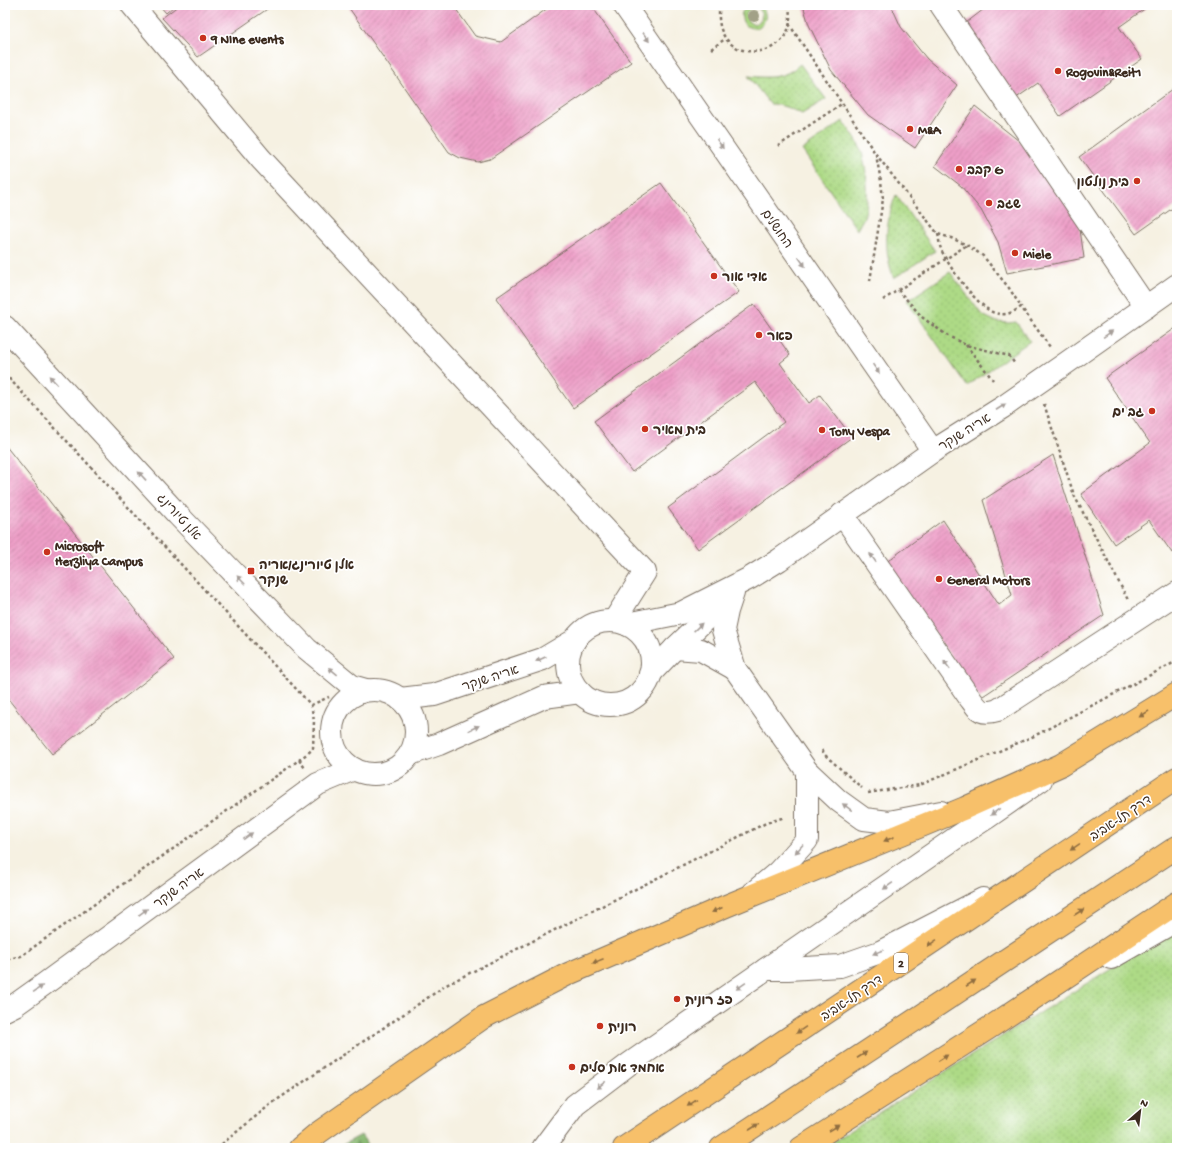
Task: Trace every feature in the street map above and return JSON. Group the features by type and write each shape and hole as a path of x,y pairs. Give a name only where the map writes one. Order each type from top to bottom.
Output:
{"main road":[{"path":"300,1148 484,1017 568,974 965,808 1061,765 1177,694"},
{"name":"דרך תל-אביב","path":"624,1148 1177,778"},
{"path":"721,1148 1177,847"},
{"path":"800,1148 989,1028 1177,903"}],"street":[{"path":"132,5 260,159 645,572 620,622"},
{"name":"החושלים","path":"624,5 933,451"},
{"path":"941,5 1146,307"},
{"name":"אריה שנקר","path":"620,622 681,613 750,578 779,560 933,451 1062,366 1177,284"},
{"name":"אלן טיורינג","path":"5,327 178,515 306,649 352,686 366,690"},
{"path":"842,514 969,697 979,710 987,713 998,710 1177,593"},
{"name":"אריה שנקר","path":"650,674 675,648 750,578"},
{"path":"733,593 723,630 735,669 807,771 839,801 864,819 889,822 965,808"},
{"path":"602,621 620,622 636,630 645,639 650,650 652,662 650,674 646,685 638,695 627,702 602,704 590,700 580,692 573,682 569,672 569,655 575,640 582,631 602,621"},
{"name":"אריה שנקר","path":"400,699 434,695 543,660 575,640"},
{"path":"675,648 700,650 735,669"},
{"path":"366,690 377,690 390,693 400,699 409,708 414,719 416,731 415,743 410,754 402,764 379,774 366,773 354,769 344,762 333,741 332,730 334,718 339,708 346,700 366,690"},
{"path":"410,754 439,744 544,697 580,692"},
{"path":"543,1148 575,1104 629,1064 988,817 1061,765"},
{"name":"אריה שנקר","path":"5,1010 15,1005 43,985 318,784 354,769"},
{"path":"746,899 778,872 807,840 807,771"},
{"path":"766,970 840,966 880,952 1049,864"},
{"path":"989,1028 1177,920"}],"path":[{"path":"720,5 718,16 720,28 726,39 734,46 745,51 756,52 768,50 777,44 785,35 789,24 790,12 788,5"},
{"path":"789,24 875,153 938,234 940,247 963,284 993,313 1011,314 1021,307"},
{"path":"711,49 726,39"},
{"path":"778,146 843,103"},
{"path":"870,281 883,199 875,153"},
{"path":"938,234 967,245 983,256 1009,288 1062,366"},
{"path":"883,300 967,245"},
{"path":"898,290 924,318 942,332 966,345 1009,356 1014,364"},
{"path":"966,345 993,380"},
{"path":"5,374 311,705 314,720 313,749 299,760 21,956 5,960"},
{"path":"1037,383 1074,495 1126,595"},
{"path":"839,801 868,793 920,785 1034,736 1177,661"},
{"path":"821,748 825,755 868,793"},
{"path":"217,1148 271,1104 448,984 766,823 807,810"}],"green space":[{"path":"749,5 757,5 756,8 749,10 746,14 748,21 752,24 761,20 762,14 759,10 760,6 765,12 763,23 757,28 747,26 743,22 742,12"},
{"path":"800,64 826,99 802,114 782,106 770,104 748,76 769,77 782,75"},
{"path":"843,121 859,146 863,157 866,174 866,210 857,230 802,150"},
{"path":"896,195 935,251 894,278 888,258 887,236 892,205"},
{"path":"950,272 982,315 997,322 1016,322 1030,341 967,386 907,301"},
{"path":"1177,927 1177,1148 823,1148"},
{"path":"361,1135 370,1148 337,1148"}],"building":[{"path":"159,5 175,5 166,13"},
{"name":"9 NIne events","path":"179,5 273,5 198,57 162,18"},
{"path":"354,5 453,5 475,36 501,42 552,5 591,5 631,62 490,159 478,162 460,158 449,152 349,8"},
{"path":"803,5 891,5 901,27 927,59 957,85 915,148 868,115 831,70 809,25"},
{"name":"Rogovin&Reit1","path":"982,5 1150,5 1119,27 1142,59 1060,116 1038,83 1012,101 962,26 984,9"},
{"name":"בית נולטון","path":"1177,86 1177,205 1136,234 1079,157"},
{"path":"975,106 1024,145 1078,215 1084,258 1007,273 998,242 981,210 961,186 935,166"},
{"path":"661,183 739,292 573,408 496,298"},
{"name":"בית מאיר","path":"754,304 790,355 780,363 809,403 820,395 852,437 698,549 668,508 784,422 755,382 632,472 594,421"},
{"name":"גב ים","path":"1177,327 1177,549 1172,553 1149,520 1114,544 1081,494 1150,443 1105,378"},
{"name":"Microsoft Herzliya Campus","path":"5,445 174,659 52,754 5,695"},
{"name":"General Motors","path":"1053,455 1104,615 980,698 885,563 943,520 999,605 1012,595 983,500"}],"place":[{"name":"9 NIne events","path":"203,38"},
{"name":"Rogovin&Reit1","path":"1058,71"},
{"name":"M&A","path":"910,129"},
{"name":"קבב G","path":"959,169"},
{"name":"בית נולטון","path":"1137,181"},
{"name":"שגב","path":"989,203"},
{"name":"Miele","path":"1015,253"},
{"name":"אדי אור","path":"714,276"},
{"name":"פאר","path":"759,335"},
{"name":"גב ים","path":"1152,411"},
{"name":"בית מאיר","path":"645,429"},
{"name":"Tony Vespa","path":"822,430"},
{"name":"Microsoft Herzliya Campus","path":"47,552"},
{"name":"אלן טיורינג/אריה שנקר","path":"251,571"},
{"name":"General Motors","path":"939,579"},
{"name":"פז רונית","path":"677,999"},
{"name":"רונית","path":"600,1026"},
{"name":"אחמד את סלים","path":"572,1067"}]}
